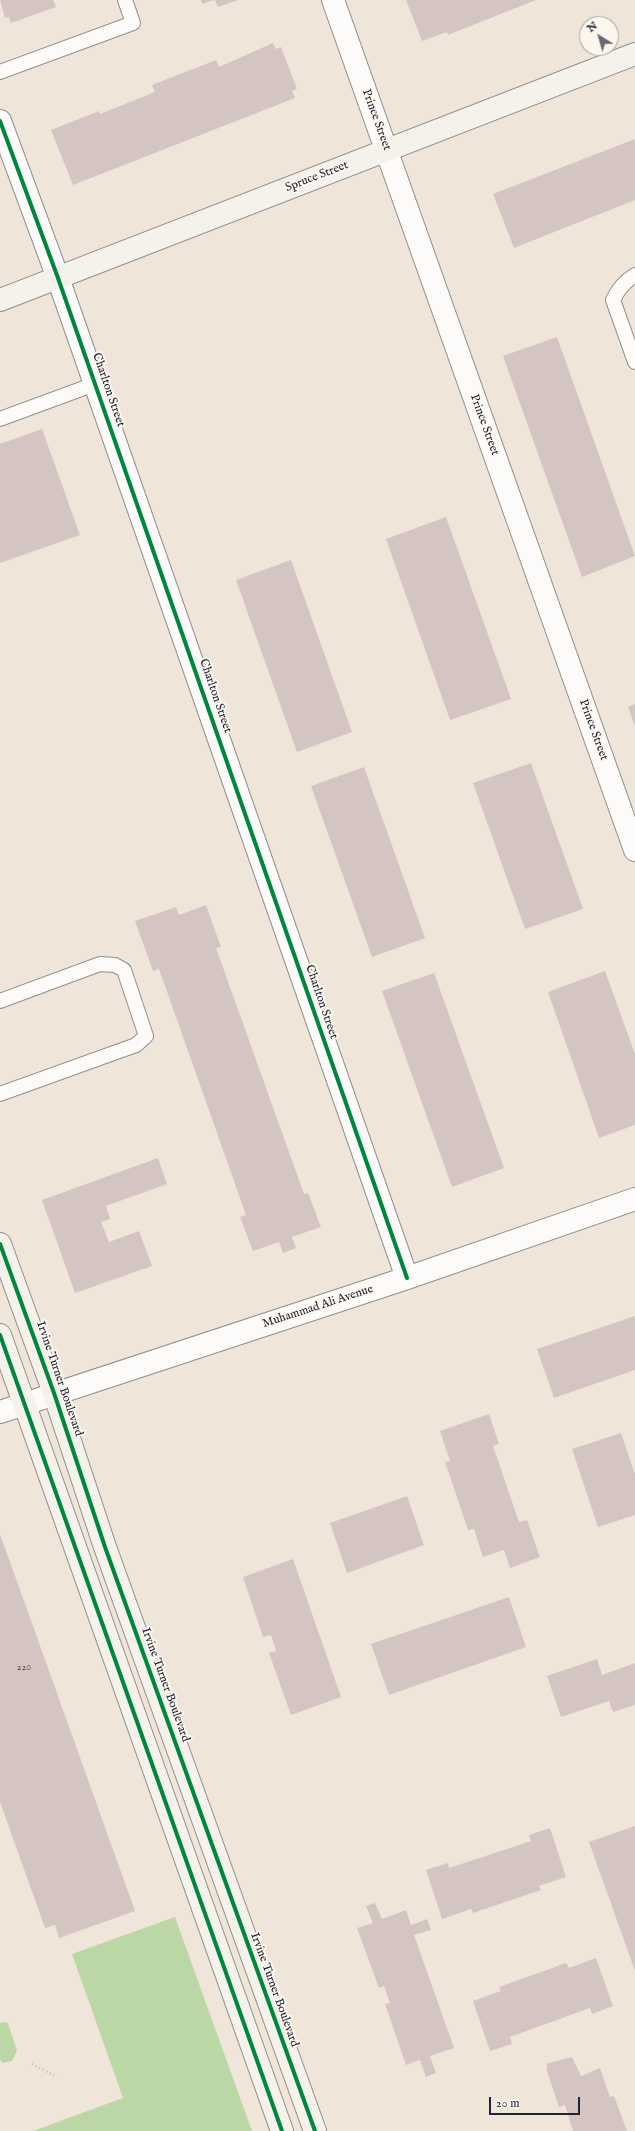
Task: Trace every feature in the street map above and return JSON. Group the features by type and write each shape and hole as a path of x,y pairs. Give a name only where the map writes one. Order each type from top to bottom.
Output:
{"main road":[{"name":"Spruce Street","path":"0,300 635,54"},
{"name":"Irvine Turner Boulevard","path":"0,1244 54,1393 105,1548 315,2131"},
{"path":"0,1335 282,2131"}],"street":[{"name":"Prince Street","path":"333,0 635,850"},
{"name":"Charlton Street","path":"0,121 58,278 407,1278"},
{"name":"Muhammad Ali Avenue","path":"0,1412 407,1278 635,1199"}],"lane":[{"path":"0,72 133,23 125,0"},
{"path":"635,275 628,278 617,290 613,300 635,362"},
{"path":"0,419 95,384"},
{"path":"0,1001 100,964 115,965 124,970 146,1036 136,1045 0,1094"}],"path":[{"path":"32,2064 57,2077"}],"green space":[{"path":"175,1917 252,2131 33,2131 123,2098 72,1954"},
{"path":"0,2023 8,2023 17,2051 12,2061 2,2063 0,2059"}],"building":[{"path":"0,0 53,0 56,7 11,23 9,17 5,18"},
{"path":"201,0 214,0 202,4"},
{"path":"215,0 238,0 218,7"},
{"path":"406,0 536,0 448,35 447,32 422,41"},
{"path":"273,43 276,49 281,47 297,89 292,91 295,98 73,185 51,130 99,111 100,114 155,92 152,85 216,60 219,67"},
{"path":"635,139 635,200 514,248 493,194"},
{"path":"557,337 635,556 582,577 503,356"},
{"path":"42,429 80,535 0,563 0,444"},
{"path":"446,517 511,699 450,720 386,539"},
{"path":"291,560 352,732 297,752 236,580"},
{"path":"635,704 635,727 628,707"},
{"path":"531,763 583,909 525,929 473,783"},
{"path":"364,767 425,938 372,957 311,786"},
{"path":"206,905 221,947 216,948 304,1194 308,1193 321,1227 292,1237 296,1248 283,1253 279,1242 253,1251 240,1217 246,1215 159,969 153,971 135,921 176,907 179,915"},
{"path":"605,971 635,1054 635,1125 599,1138 548,992"},
{"path":"434,973 504,1168 452,1187 382,991"},
{"path":"158,1158 167,1184 106,1206 110,1219 101,1222 109,1242 139,1231 152,1266 75,1293 42,1200"},
{"path":"635,1316 635,1370 554,1398 537,1349"},
{"path":"489,1414 499,1444 493,1446 519,1522 527,1520 540,1557 510,1568 504,1550 483,1557 474,1529 468,1530 445,1462 450,1461 440,1431"},
{"path":"621,1433 635,1474 635,1515 598,1527 572,1449"},
{"path":"407,1496 424,1545 347,1573 330,1523"},
{"path":"0,1534 135,1911 59,1938 55,1925 45,1928 0,1802"},
{"path":"293,1559 341,1697 291,1715 269,1653 276,1651 271,1635 263,1637 243,1577"},
{"path":"509,1597 526,1647 389,1695 371,1644"},
{"path":"597,1659 602,1675 635,1663 635,1705 613,1712 609,1701 561,1717 547,1676"},
{"path":"635,1826 635,1971 589,1842"},
{"path":"550,1828 566,1877 539,1886 541,1890 473,1913 471,1909 442,1919 426,1870 448,1863 449,1868 531,1841 529,1835"},
{"path":"375,1903 382,1919 406,1910 411,1925 427,1919 431,1930 414,1935 454,2048 430,2056 436,2073 426,2077 420,2060 406,2065 385,2004 390,2003 384,1986 379,1988 357,1928 373,1923 366,1906"},
{"path":"596,1958 613,2006 592,2014 590,2008 510,2037 512,2044 490,2051 473,2001 501,1991 499,1987 566,1963 569,1968"},
{"path":"572,2057 581,2076 600,2068 610,2097 614,2096 627,2131 573,2131 565,2105 559,2107 546,2068 548,2067 546,2064"}],"cycle path":[{"path":"0,121 58,278 407,1278"},
{"path":"0,1244 54,1393 105,1547 315,2131"},
{"path":"0,1335 282,2131"}]}
